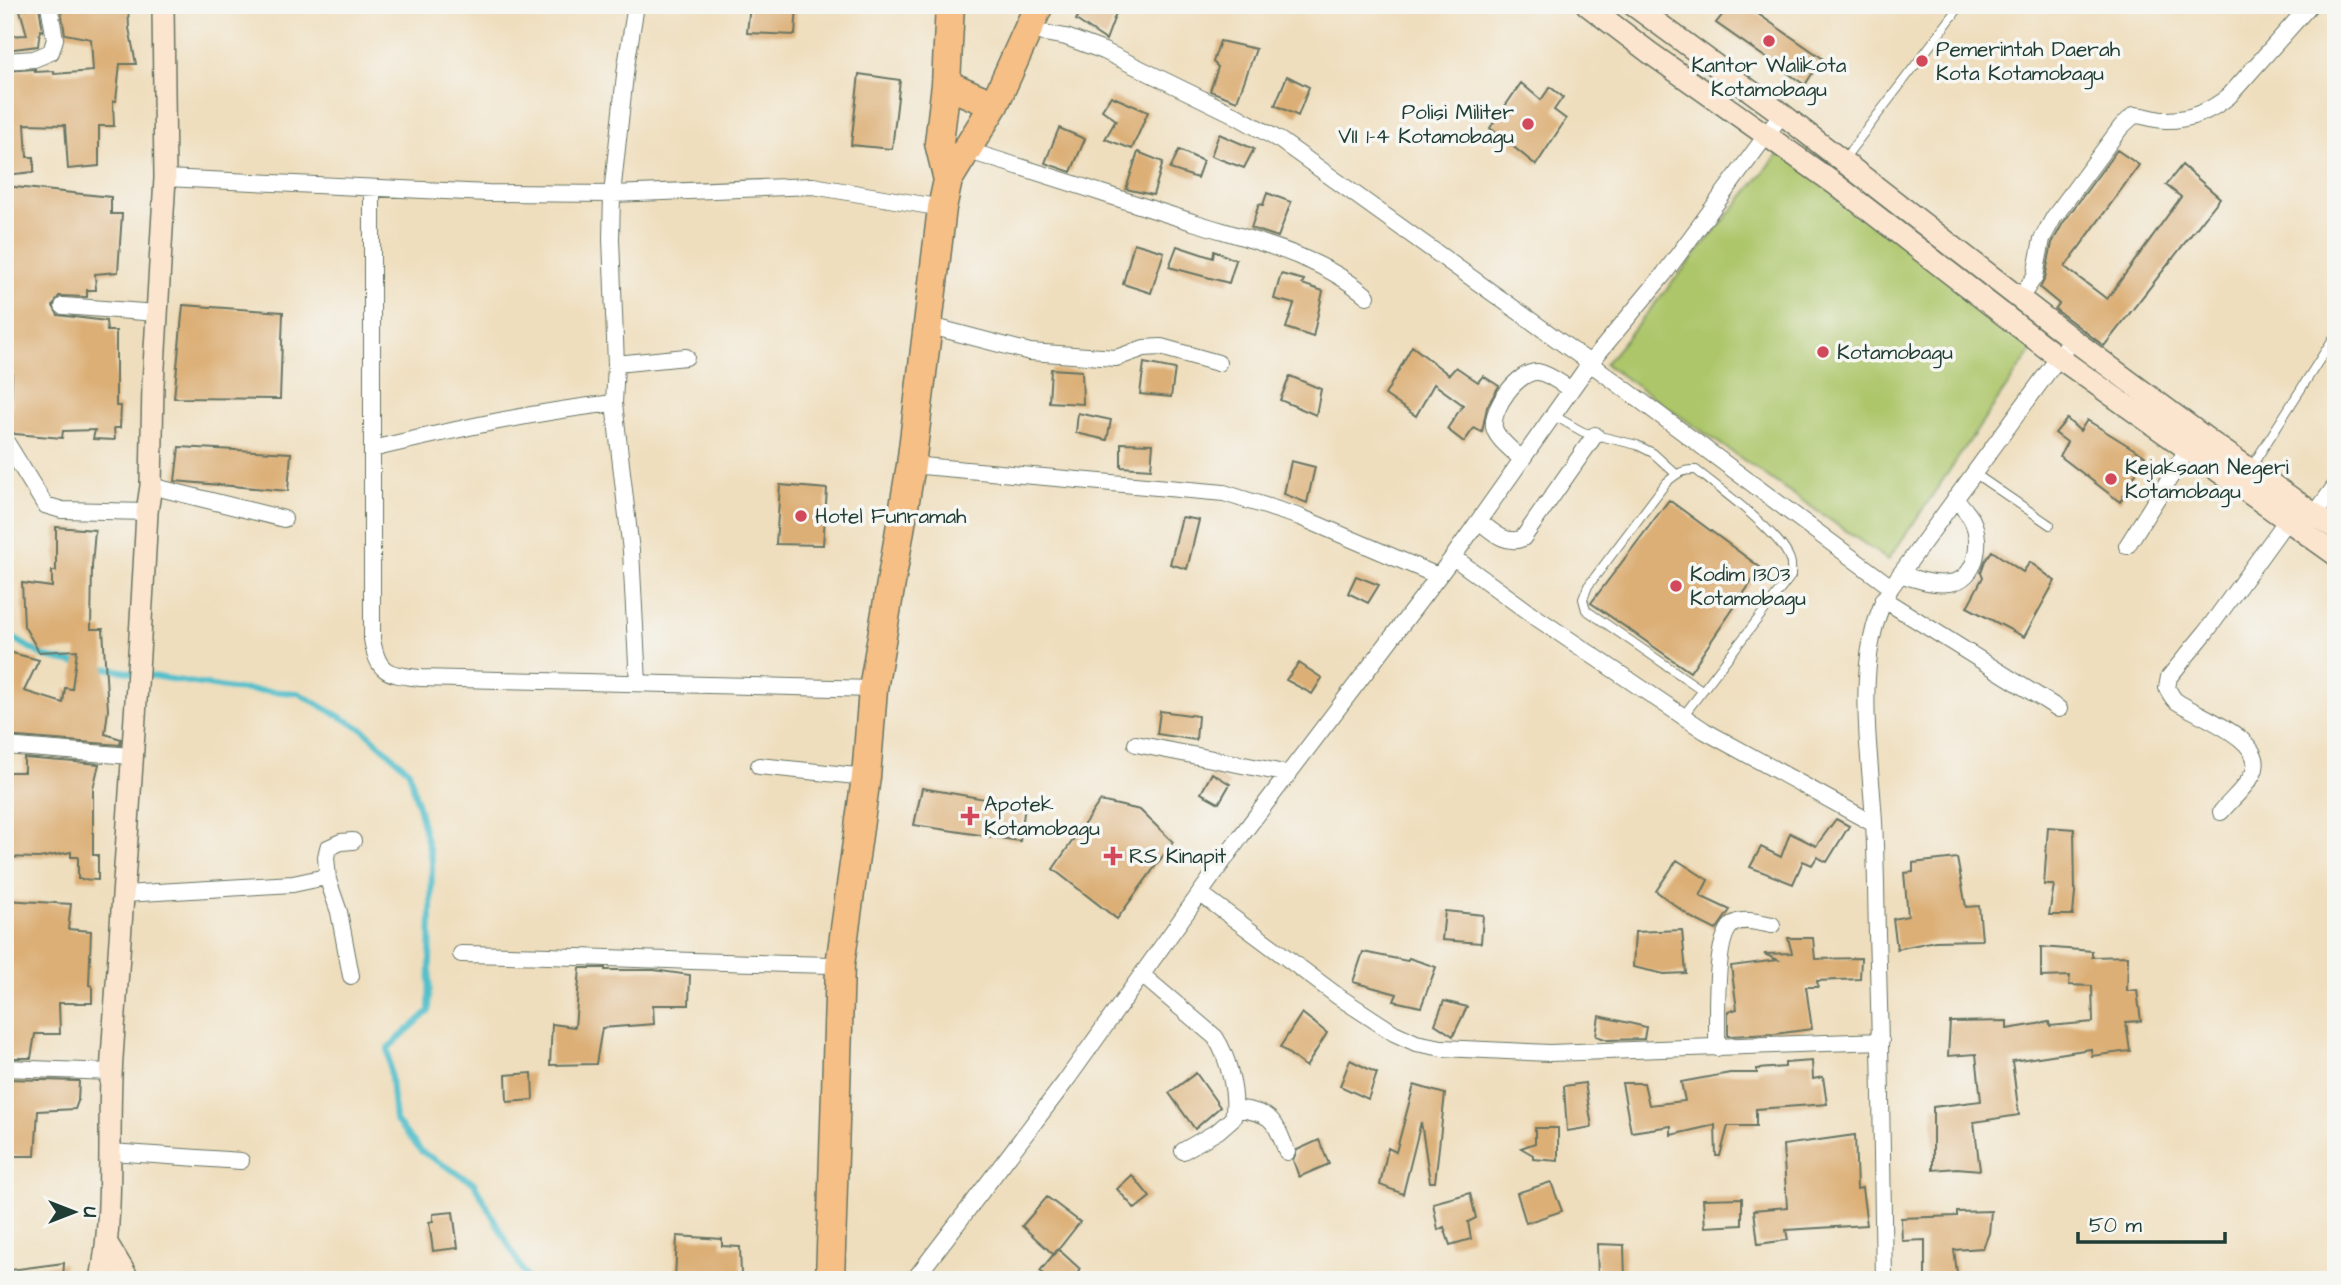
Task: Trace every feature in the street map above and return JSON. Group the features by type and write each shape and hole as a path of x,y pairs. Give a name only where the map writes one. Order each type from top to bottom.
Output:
{"highway":[{"path":"948,180 939,143 946,84 950,5"},
{"path":"830,1280 840,965 866,777 873,689 911,465 942,208 948,180 994,105 1033,18"},
{"path":"946,84 994,105"}],"main road":[{"path":"101,1280 108,1245 111,1072 147,512 151,486 165,178 163,5"},
{"path":"1587,5 1835,184 2058,357 2336,555"},
{"path":"1647,9 2072,339 2336,529"},
{"path":"108,1245 129,1280"}],"street":[{"path":"5,61 34,59 51,52 55,39 49,5"},
{"path":"636,5 625,66 612,194 611,239 616,364 614,403 631,551 638,683"},
{"path":"2020,298 2035,276 2042,239 2054,217 2121,127 2134,114 2145,114 2165,121 2190,117 2215,108 2229,96 2310,5"},
{"path":"1033,18 1066,37 1104,51 1231,113 1281,141 1590,363 2059,709"},
{"path":"914,1280 1065,1082 1289,774 1453,557 1590,363 1664,274 1782,114"},
{"path":"965,149 1263,243 1327,269 1353,284 1367,296"},
{"path":"165,178 372,189 612,194 813,186 942,208"},
{"path":"372,189 372,639 375,657 382,669 396,675 421,677 873,689"},
{"path":"63,306 157,313"},
{"path":"928,325 1030,352 1116,358 1144,348 1161,347 1218,363"},
{"path":"1884,1280 1881,1041 1874,824 1867,710 1870,649 1891,587 2072,339"},
{"path":"616,364 686,357"},
{"path":"1522,460 1494,427 1494,413 1511,388 1523,375 1534,372 1572,390"},
{"path":"372,449 492,421 614,403"},
{"path":"1479,521 1505,540 1514,542 1523,538 1595,435"},
{"path":"5,440 45,505 62,510 147,512"},
{"path":"2127,546 2188,449"},
{"path":"911,465 1224,493 1300,517 1438,576"},
{"path":"2315,514 2336,485"},
{"path":"151,486 284,519"},
{"path":"1891,587 1923,581 1947,584 1958,581 1968,573 1977,553 1976,537 1972,520 1955,498"},
{"path":"2221,812 2253,774 2256,761 2254,752 2241,738 2173,699 2167,688 2169,677 2206,632 2287,520"},
{"path":"1453,557 1545,624 1705,730 1874,824"},
{"path":"1136,744 1289,774"},
{"path":"5,746 131,756"},
{"path":"759,766 866,777"},
{"path":"351,975 339,912 328,880 326,858 328,848 341,842 353,841"},
{"path":"124,894 293,884 321,878 328,880"},
{"path":"1201,894 1339,997 1394,1033 1416,1043 1441,1048 1550,1053 1881,1041"},
{"path":"1717,1048 1719,958 1725,932 1733,923 1747,920 1772,925"},
{"path":"461,954 840,965"},
{"path":"1142,975 1215,1037 1224,1049 1235,1108 1233,1118 1218,1131 1183,1151"},
{"path":"5,1068 111,1072"},
{"path":"1235,1108 1264,1114 1276,1124 1287,1152"},
{"path":"111,1152 241,1161"}],"lane":[{"path":"1842,162 1961,5"},
{"path":"2250,469 2336,334"},
{"path":"1553,415 1583,432 1637,445 1653,453 1676,474"},
{"path":"1683,716 1791,576 1791,561 1783,548 1755,518 1696,470 1687,470 1676,474 1666,483 1588,586 1583,599 1586,610 1702,690"},
{"path":"1974,473 2050,525"}],"green space":[{"name":"Kotamobagu","path":"1781,151 2039,340 1888,560 1605,364"}],"building":[{"path":"60,5 128,5 136,64 120,64 116,101 113,101 114,126 99,126 99,166 68,169 65,125 25,124 27,157 34,157 34,172 5,175 5,71 35,69 35,72 54,71 54,74 93,71 91,39 65,34"},
{"path":"750,5 797,5 795,35 747,33"},
{"path":"1085,5 1119,5 1106,40 1076,20"},
{"name":"Kantor Walikota Kotamobagu","path":"1730,5 1745,5 1822,58 1805,85 1716,23"},
{"path":"39,6 43,31 40,30 38,46 5,50 5,36 27,35 20,10"},
{"path":"1220,41 1256,49 1237,101 1210,91 1218,67 1213,62"},
{"path":"859,74 900,80 892,149 851,145"},
{"path":"1287,76 1309,87 1298,116 1275,105"},
{"name":"Polisi Militer VII 1-4 Kotamobagu","path":"1521,83 1541,100 1550,87 1563,97 1554,110 1566,119 1536,165 1490,128"},
{"path":"1111,96 1148,112 1132,149 1105,139 1116,120 1102,110"},
{"path":"1059,128 1085,139 1071,172 1045,163"},
{"path":"1219,134 1254,149 1244,168 1211,156"},
{"path":"1179,150 1203,161 1197,178 1170,169"},
{"path":"2117,150 2139,165 2065,267 2107,299 2181,197 2166,185 2182,165 2220,198 2104,346 2055,309 2059,304 2040,288 2045,278 2052,243 2063,223"},
{"path":"1138,152 1163,162 1153,195 1126,189"},
{"path":"5,186 111,197 111,214 122,214 118,272 95,274 96,290 87,290 87,297 59,296 53,306 58,315 106,321 107,331 116,331 116,406 121,406 120,428 114,428 115,440 93,439 95,430 63,431 62,438 15,434 11,431 12,373 5,375 5,331 12,331 12,305 5,258"},
{"path":"1267,193 1291,202 1278,237 1251,228 1259,204 1263,205"},
{"path":"1134,243 1164,252 1151,293 1123,284"},
{"path":"1177,246 1213,258 1214,251 1236,260 1229,283 1169,267"},
{"path":"1281,274 1304,280 1302,284 1323,291 1313,337 1286,328 1294,304 1274,299"},
{"path":"183,305 283,312 280,399 174,398"},
{"path":"1412,346 1449,375 1456,367 1478,382 1483,376 1499,386 1487,407 1482,432 1474,428 1464,442 1447,429 1463,405 1434,384 1416,416 1385,395"},
{"path":"1144,363 1175,369 1171,397 1140,394"},
{"path":"1051,369 1082,371 1083,404 1049,402"},
{"path":"1290,376 1321,389 1316,415 1280,400"},
{"path":"1078,413 1111,420 1107,440 1076,433"},
{"name":"Kejaksaan Negeri Kotamobagu","path":"2067,419 2080,431 2087,420 2145,456 2120,502 2060,456 2067,442 2055,433"},
{"path":"1121,443 1153,444 1151,469 1121,467"},
{"path":"179,447 291,453 288,491 175,481"},
{"path":"1291,461 1315,467 1307,503 1284,494"},
{"name":"Hotel Funramah","path":"780,485 827,489 823,545 776,544"},
{"name":"Kodim 1303 Kotamobagu","path":"1669,500 1761,568 1690,672 1591,603"},
{"path":"1182,517 1199,520 1187,569 1170,564"},
{"path":"56,527 95,530 91,629 103,629 108,710 105,734 121,739 120,745 5,736 5,651 39,660 24,691 63,703 65,688 72,689 77,650 39,652 24,626 22,583 52,587 52,571 56,571"},
{"path":"1992,551 2023,572 2030,562 2055,581 2024,637 1967,607 1983,577 1981,572"},
{"path":"1356,576 1379,585 1368,603 1348,593"},
{"path":"1299,663 1322,678 1312,694 1286,680"},
{"path":"1160,711 1198,716 1196,740 1157,734"},
{"path":"24,758 99,764 93,789 93,855 98,855 98,880 78,879 78,857 71,857 71,852 39,858 5,857 5,772 24,772"},
{"path":"1212,773 1230,784 1219,803 1201,793"},
{"name":"Apotek Kotamobagu","path":"922,788 1025,806 1020,841 914,825"},
{"name":"RS Kinapit","path":"1100,801 1140,810 1173,842 1117,919 1053,869"},
{"path":"1836,819 1849,826 1827,862 1817,857 1812,865 1803,861 1793,884 1750,867 1761,847 1781,857 1790,833 1816,846"},
{"path":"2048,827 2074,829 2073,915 2049,915 2054,885 2044,885"},
{"path":"1957,858 1966,907 1979,906 1982,940 1935,941 1897,949 1893,919 1908,916 1904,873 1913,872 1913,863"},
{"path":"1677,860 1708,880 1700,896 1730,910 1716,930 1692,918 1656,891"},
{"path":"5,900 71,904 68,929 91,931 89,985 92,986 92,1003 59,1003 60,1034 35,1034 31,1058 5,1058"},
{"path":"1445,911 1483,915 1481,943 1442,940"},
{"path":"1682,930 1686,973 1664,974 1633,967 1635,932"},
{"path":"1788,938 1813,938 1815,959 1861,958 1860,979 1817,981 1818,987 1806,987 1812,1029 1728,1036 1728,1012 1737,1009 1731,966 1778,960 1764,954 1792,953"},
{"path":"2041,947 2092,951 2092,957 2128,956 2127,991 2137,990 2141,1021 2126,1022 2130,1051 2092,1056 2091,1049 2012,1061 2019,1115 1974,1122 1980,1170 1933,1170 1933,1107 1981,1101 1976,1054 1948,1056 1950,1022 2007,1021 2007,1029 2049,1022 2050,1026 2093,1022 2092,986 2069,985 2070,976 2041,977"},
{"path":"1363,952 1407,961 1409,958 1436,967 1421,1007 1394,1001 1397,994 1353,982"},
{"path":"580,968 654,970 690,975 689,1005 653,1005 654,1024 602,1028 596,1064 550,1065 552,1024 575,1027"},
{"path":"1444,1001 1467,1007 1453,1036 1435,1024"},
{"path":"1302,1013 1327,1033 1306,1067 1280,1047"},
{"path":"1599,1016 1646,1027 1644,1039 1608,1040 1596,1036"},
{"path":"1350,1060 1377,1073 1368,1099 1340,1086"},
{"path":"1812,1061 1813,1079 1823,1077 1827,1104 1756,1109 1756,1126 1728,1126 1720,1156 1716,1156 1715,1125 1671,1135 1671,1126 1631,1132 1622,1083 1644,1083 1649,1105 1685,1101 1681,1082 1730,1073 1757,1073 1757,1069"},
{"path":"532,1073 533,1100 507,1102 506,1075"},
{"path":"1196,1073 1220,1107 1195,1129 1169,1093"},
{"path":"5,1079 79,1081 75,1109 38,1111 35,1156 5,1156"},
{"path":"1585,1083 1592,1127 1567,1131 1564,1086"},
{"path":"1414,1085 1445,1094 1435,1182 1430,1182 1421,1122 1403,1194 1380,1185 1388,1148 1396,1152"},
{"path":"1535,1128 1558,1128 1558,1161 1533,1159 1533,1155 1521,1148 1535,1143"},
{"path":"1855,1135 1857,1189 1862,1188 1867,1225 1786,1230 1788,1240 1758,1244 1754,1210 1787,1207 1783,1145"},
{"path":"1319,1140 1329,1164 1299,1177 1293,1160 1297,1150"},
{"path":"1132,1175 1150,1197 1135,1209 1117,1189"},
{"path":"1551,1182 1562,1211 1526,1223 1517,1193"},
{"path":"1470,1193 1476,1218 1468,1222 1471,1239 1450,1245 1444,1227 1438,1230 1433,1203"},
{"path":"1047,1197 1080,1222 1054,1255 1022,1226"},
{"path":"1742,1198 1742,1225 1705,1227 1703,1199"},
{"path":"1991,1211 1989,1233 1983,1248 1954,1250 1958,1280 1925,1280 1925,1240 1902,1241 1901,1218 1957,1216 1957,1212"},
{"path":"453,1212 458,1248 433,1251 429,1222 433,1221 433,1214"},
{"path":"677,1236 722,1239 722,1246 740,1247 741,1275 721,1275 722,1280 675,1280"},
{"path":"1597,1244 1624,1245 1625,1280 1598,1280"},
{"path":"1058,1249 1080,1269 1073,1280 1050,1280 1040,1271"},
{"path":"64,1263 63,1280 11,1280 10,1270"}],"waterway":[{"path":"5,633 45,657 80,664"},
{"path":"98,667 231,689 298,693 364,730 409,771 432,861 429,1011 388,1048 395,1120 422,1152 474,1183 528,1280"}],"place":[{"name":"Kantor Walikota Kotamobagu","path":"1769,41"},
{"name":"Pemerintah Daerah Kota Kotamobagu","path":"1922,61"},
{"name":"Polisi Militer VII 1-4 Kotamobagu","path":"1528,124"},
{"name":"Kotamobagu","path":"1823,352"},
{"name":"Kejaksaan Negeri Kotamobagu","path":"2111,479"},
{"name":"Hotel Funramah","path":"801,516"},
{"name":"Kodim 1303 Kotamobagu","path":"1676,586"},
{"name":"Apotek Kotamobagu","path":"970,816"},
{"name":"RS Kinapit","path":"1113,856"}]}
